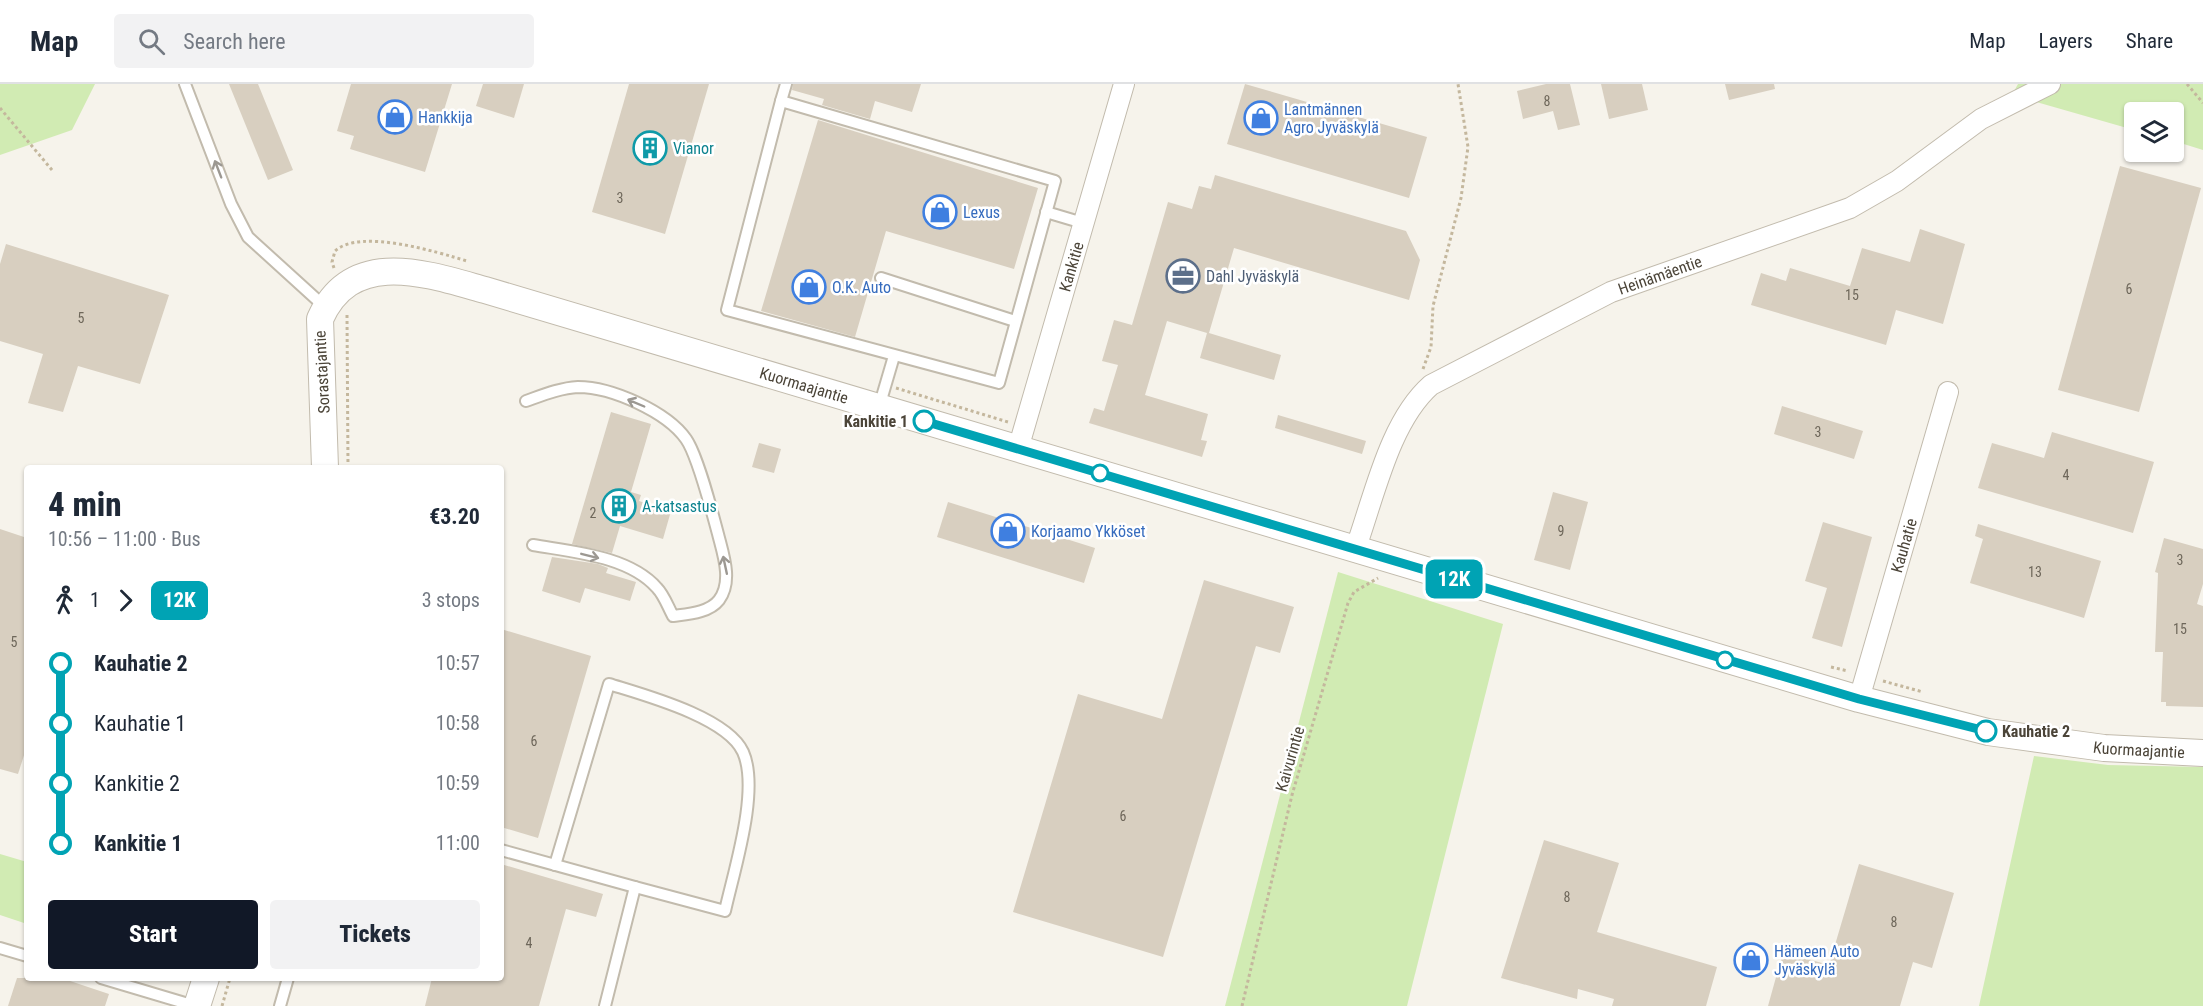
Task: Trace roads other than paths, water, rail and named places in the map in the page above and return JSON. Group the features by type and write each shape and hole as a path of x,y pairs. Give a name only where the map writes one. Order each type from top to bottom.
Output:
{"street":[{"name":"Kankitie","path":"1018,449 1124,84"},
{"name":"Heinämäentie","path":"1355,550 1402,420 1418,396 1431,385 1611,292 1850,208 1897,181 1981,119 2050,84"},
{"name":"Sorastajantie","path":"325,465 318,331 325,307 331,297 361,277 386,271 414,272"},
{"name":"Kuormaajantie","path":"414,272 485,290 1355,550 1863,688 1988,732 2104,748 2203,753"},
{"name":"Kauhatie","path":"1863,688 1948,392"},
{"path":"196,1006 205,981"}],"lane":[{"path":"185,84 240,223 248,237 325,307"},
{"path":"781,101 1055,181 999,383 727,310 781,101 786,84"},
{"path":"1046,212 1083,223"},
{"path":"881,278 1015,321"},
{"path":"878,408 894,356"},
{"path":"526,401 554,391 580,387 619,396 660,413 687,440 710,502 727,576 719,600 698,612 673,616 658,588 635,569 570,551 533,545"},
{"path":"504,851 635,888 725,911 745,826 749,776 742,751 724,731 691,712 609,684 555,865"},
{"path":"605,1006 635,888"},
{"path":"0,948 24,955"},
{"path":"111,981 196,1006"},
{"path":"280,1006 287,981"}],"place":[{"name":"Hankkija","path":"395,117"},
{"name":"Lantmännen Agro Jyväskylä","path":"1261,118"},
{"name":"Vianor","path":"650,148"},
{"name":"Lexus","path":"940,212"},
{"name":"Dahl Jyväskylä","path":"1183,276"},
{"name":"O.K. Auto","path":"809,287"},
{"name":"Kankitie 1","path":"924,421"},
{"name":"A-katsastus","path":"619,506"},
{"name":"Korjaamo Ykköset","path":"1008,531"},
{"name":"Kauhatie 2","path":"1986,731"},
{"name":"Hämeen Auto Jyväskylä","path":"1751,960"}]}
